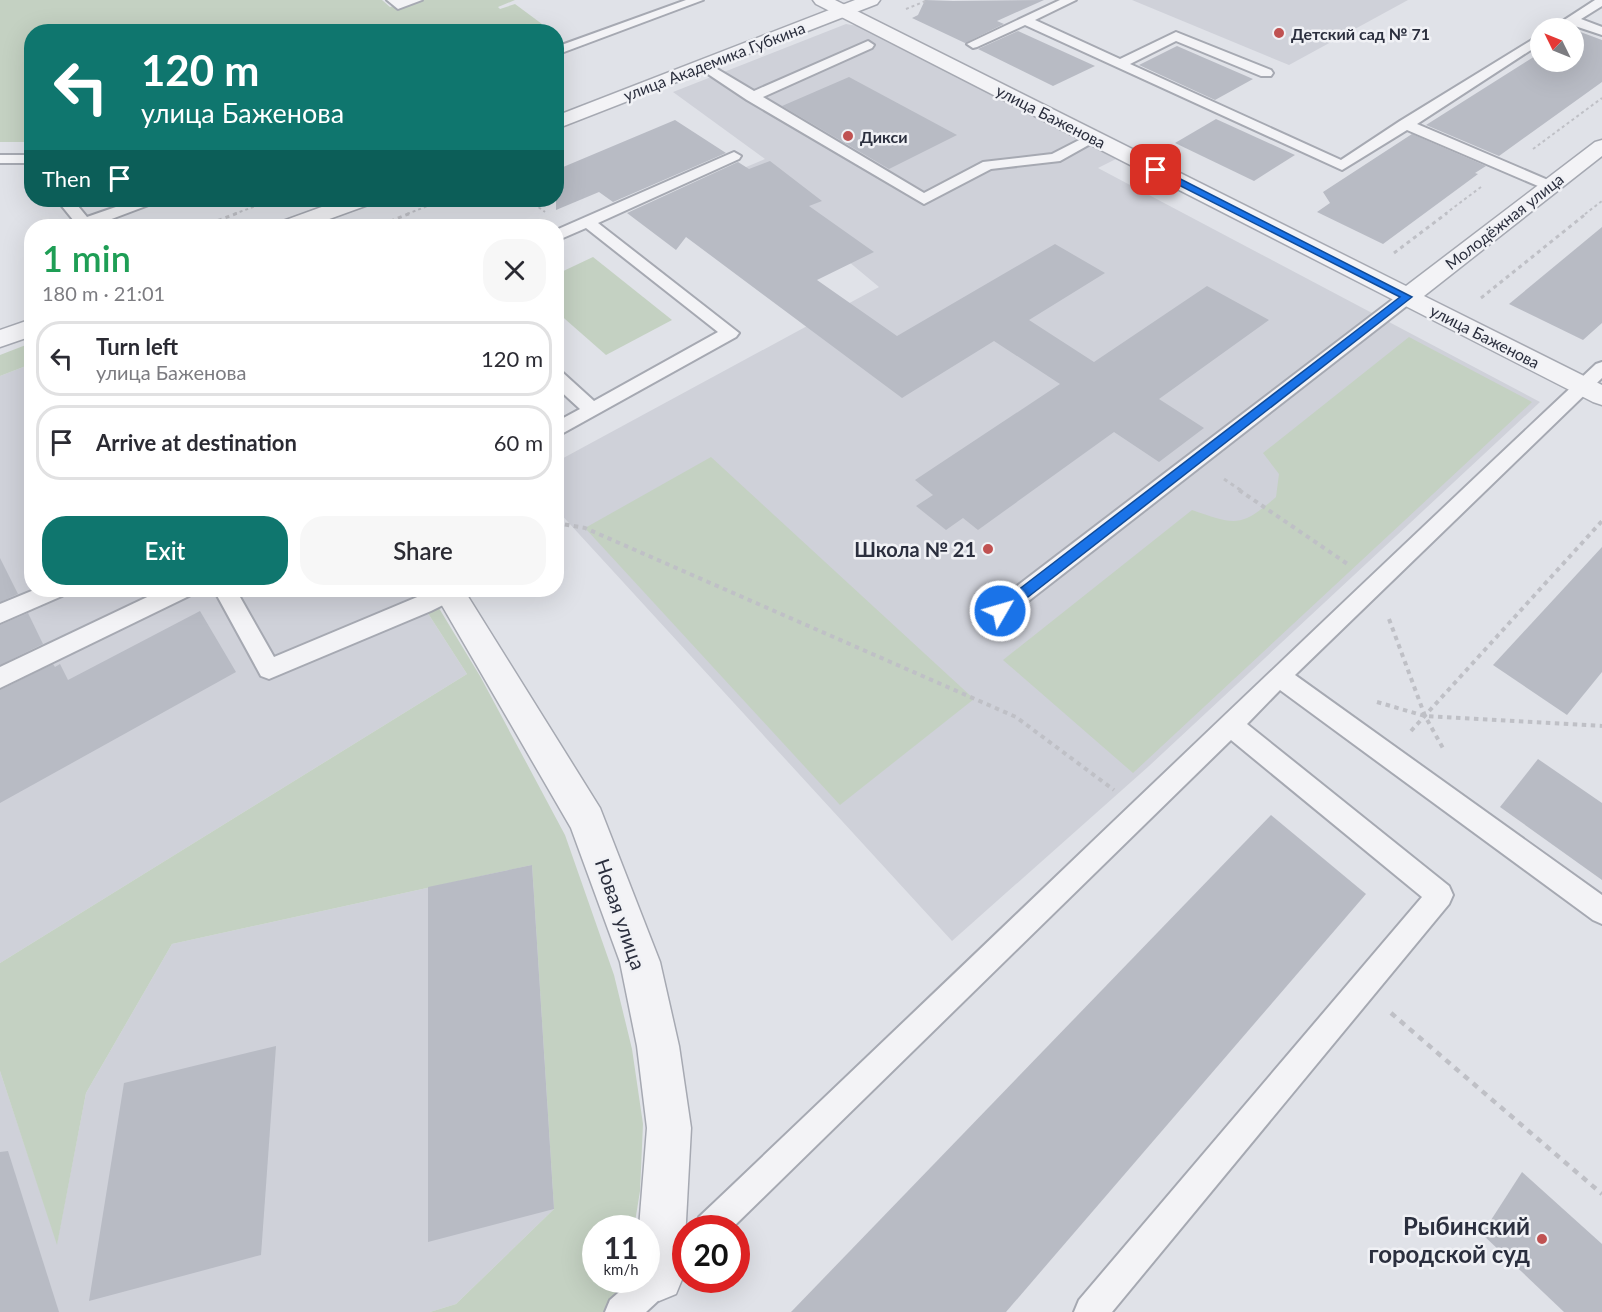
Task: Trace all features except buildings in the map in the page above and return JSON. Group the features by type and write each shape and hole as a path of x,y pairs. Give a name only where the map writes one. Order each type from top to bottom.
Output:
{"street":[{"name":"улица Баженова","path":"822,0 1592,391"},
{"name":"улица Академика Губкина","path":"564,120 871,0"},
{"name":"Молодёжная улица","path":"1407,297 1602,146"},
{"path":"310,219 341,207"},
{"path":"0,339 24,330"},
{"name":"Новая улица","path":"453,597 587,820 640,962 658,1046 669,1128 672,1264"}],"lane":[{"path":"393,0 398,5 416,0"},
{"path":"564,48 697,0"},
{"path":"974,44 1070,0"},
{"path":"1574,18 1602,1"},
{"path":"1024,20 1342,166 1404,124 1530,45"},
{"path":"1584,25 1602,31"},
{"path":"1120,64 1176,36 1266,73"},
{"path":"752,97 868,45"},
{"path":"702,66 924,199 988,165 1055,158 1094,138"},
{"path":"1404,124 1550,186"},
{"path":"564,232 734,156"},
{"path":"0,159 24,159"},
{"path":"71,207 80,219"},
{"path":"100,219 131,207"},
{"path":"564,426 730,333 588,222"},
{"path":"1000,611 1407,297"},
{"path":"724,1215 1099,854 1141,810 1232,726 1279,676 1592,391 1602,368"},
{"path":"564,384 592,410"},
{"path":"0,614 38,597"},
{"path":"0,678 166,597"},
{"path":"229,597 269,669 438,597"},
{"path":"1279,676 1602,910"},
{"path":"1091,1312 1440,895 1232,726"},
{"path":"622,1312 672,1264"}],"path":[{"path":"901,11 928,0"},
{"path":"1477,302 1602,201"},
{"path":"222,219 255,207"},
{"path":"395,219 425,207"},
{"path":"1389,756 1602,521"},
{"path":"564,524 585,528 1016,717 1141,810"},
{"path":"1369,700 1425,716 1602,726"},
{"path":"1361,988 1602,1194"}],"shaded area":[{"name":"Детский сад № 71","path":"1132,0 1408,0 1289,65"},
{"name":"Школа № 21","path":"846,24 858,26 1116,159 1098,168 1540,402 1149,766 952,941 564,518 564,458 879,287 739,170 765,159 673,92"},
{"path":"24,367 24,597 418,597 467,674 0,963 0,376"},
{"path":"532,865 554,1209 456,1304 430,1312 0,1312 0,1071 57,1243 86,1093 172,944"}],"green space":[{"path":"0,0 382,0 390,7 416,0 515,0 498,7 500,9 515,4 542,24 24,24 24,142 0,142"},
{"path":"593,257 672,320 606,355 564,318 564,271"},
{"path":"1409,337 1532,402 1133,773 1003,660 1192,510 1219,519 1237,521 1245,519 1264,507 1276,497 1279,474 1263,453"},
{"path":"24,346 24,367 0,376 0,355"},
{"path":"711,457 974,699 840,805 585,528"},
{"path":"418,597 432,597 480,676 565,835 614,975 632,1049 643,1124 640,1191 636,1215 582,1215 582,1293 624,1293 620,1312 430,1312 456,1304 554,1209 532,865 172,944 86,1093 57,1245 0,1071 0,963 467,674"}],"place":[{"name":"Детский сад № 71","path":"1279,33"},
{"name":"Дикси","path":"848,136"},
{"name":"Школа № 21","path":"988,549"},
{"name":"Рыбинский городской суд","path":"1542,1239"}],"route":[{"path":"1000,611 1407,297 1156,170"}]}
